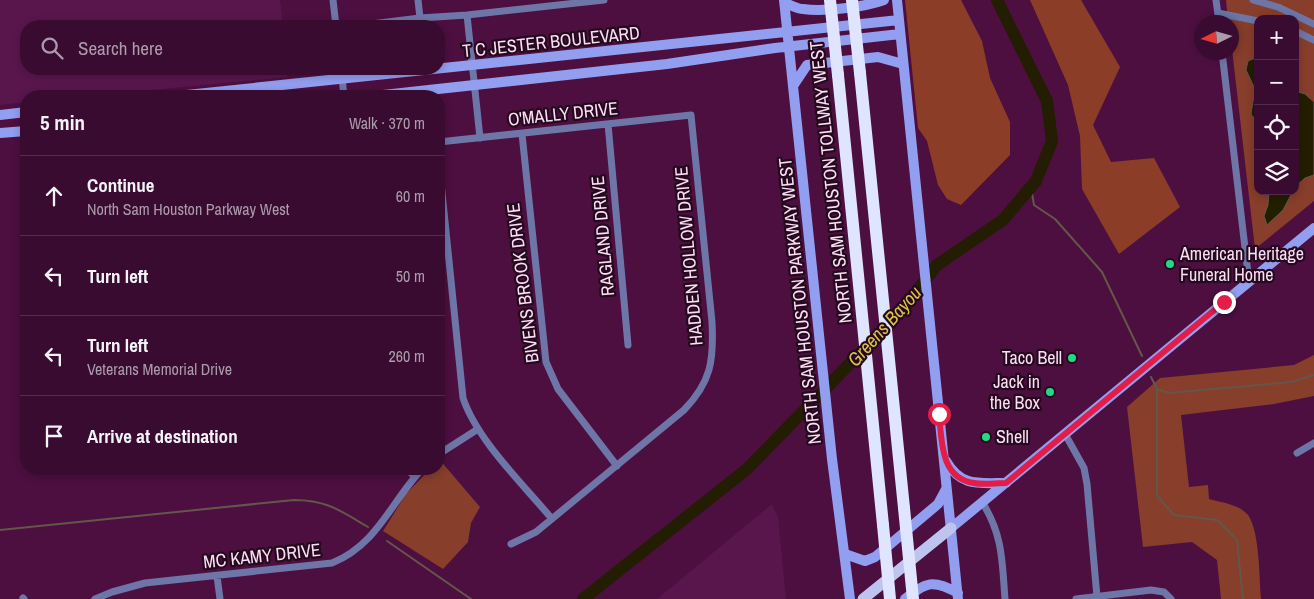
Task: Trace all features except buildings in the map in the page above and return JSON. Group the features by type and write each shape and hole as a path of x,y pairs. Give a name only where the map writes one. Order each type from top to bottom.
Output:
{"highway":[{"name":"NORTH SAM HOUSTON TOLLWAY WEST","path":"830,0 890,599"},
{"path":"852,0 913,599"}],"main road":[{"path":"785,1 800,9 812,10 874,4 884,0"},
{"path":"897,0 958,596"},
{"name":"NORTH SAM HOUSTON PARKWAY WEST","path":"785,1 832,459 850,599"},
{"name":"T C JESTER BOULEVARD","path":"445,69 899,20"},
{"name":"T C JESTER BOULEVARD","path":"429,90 599,72 900,34"},
{"path":"597,53 599,72"},
{"path":"794,86 807,65 818,62 878,57 903,64"},
{"name":"T C JESTER BOULEVARD","path":"239,90 388,75"},
{"path":"0,115 20,113"},
{"path":"0,133 20,131"},
{"path":"863,599 1314,228"},
{"path":"944,458 952,472 963,480 975,483 1006,483"},
{"path":"845,554 865,561 876,557 938,504 946,487"},
{"path":"905,599 921,586 930,583 946,587 958,596"}],"street":[{"path":"333,0 335,20"},
{"path":"418,0 420,18"},
{"path":"404,20 604,0"},
{"path":"1216,0 1218,13 1254,20"},
{"path":"1253,0 1278,7 1314,24"},
{"path":"467,15 480,138"},
{"path":"1299,34 1314,40"},
{"path":"1223,60 1249,282"},
{"path":"342,75 343,90"},
{"name":"O'MALLY DRIVE","path":"445,141 691,115"},
{"name":"HADDEN HOLLOW DRIVE","path":"511,544 527,538 552,519 684,410 700,392 709,374 713,352 712,322 691,115"},
{"name":"RAGLAND DRIVE","path":"608,124 628,345"},
{"name":"BIVENS BROOK DRIVE","path":"522,134 546,362 558,390 617,466"},
{"path":"445,225 460,381 468,411 478,429 552,519"},
{"path":"445,450 478,429"},
{"path":"1065,434 1084,468 1098,597"},
{"path":"1297,453 1314,443"},
{"name":"MC KAMY DRIVE","path":"95,599 114,595 145,583 312,566 344,558 365,543 374,533 414,477"},
{"path":"982,502 994,522 999,539 1005,599"},
{"path":"217,576 220,599"},
{"path":"1076,599 1151,590 1164,592 1171,599"}],"shaded area":[{"path":"0,0 280,0 282,20 20,20 20,75 287,75 287,77 152,90 20,90 20,103 0,105"},
{"path":"905,0 961,0 982,41 990,78 1010,122 1010,155 961,205 947,199 938,185 927,141 918,128"},
{"path":"1030,0 1081,0 1120,67 1093,125 1111,162 1154,158 1180,207 1119,254 1082,189 1080,136 1068,85"},
{"path":"1226,0 1314,0 1314,201 1255,249 1233,60 1239,60 1239,15 1227,15"},
{"path":"1254,58 1254,87 1246,70 1248,61"},
{"path":"1299,92 1305,94 1314,102 1314,175 1305,178 1299,183"},
{"path":"1254,95 1254,118 1251,114"},
{"path":"1269,195 1291,195 1283,210 1267,225 1264,216"},
{"path":"1314,355 1314,396 1274,404 1181,415 1189,487 1208,485 1209,499 1230,504 1245,512 1255,532 1261,599 1221,599 1217,560 1192,542 1143,547 1127,407 1160,378 1294,365"},
{"path":"445,466 480,507 471,523 468,542 443,569 383,531 406,494 424,475 445,475"},
{"path":"772,504 778,517 786,599 657,599"}],"waterway":[{"name":"Greens Bayou","path":"583,599 747,469 902,310 937,265 1003,220 1036,181 1052,141 1047,101 997,0"},
{"path":"1031,187 1034,205 1055,219 1102,272 1142,356"},
{"path":"1157,389 1169,393 1292,382 1314,375"},
{"path":"1151,377 1157,389 1157,496 1174,515 1217,520 1237,540 1243,599"},
{"path":"0,530 294,500 325,504 368,527"},
{"path":"387,541 471,599"}],"place":[{"name":"American Heritage Funeral Home","path":"1170,264"},
{"name":"Taco Bell","path":"1072,358"},
{"name":"Jack in the Box","path":"1050,392"},
{"name":"Shell","path":"986,437"}],"route":[{"path":"939,414 944,458 952,472 963,480 975,483 1006,483 1224,302"}]}
